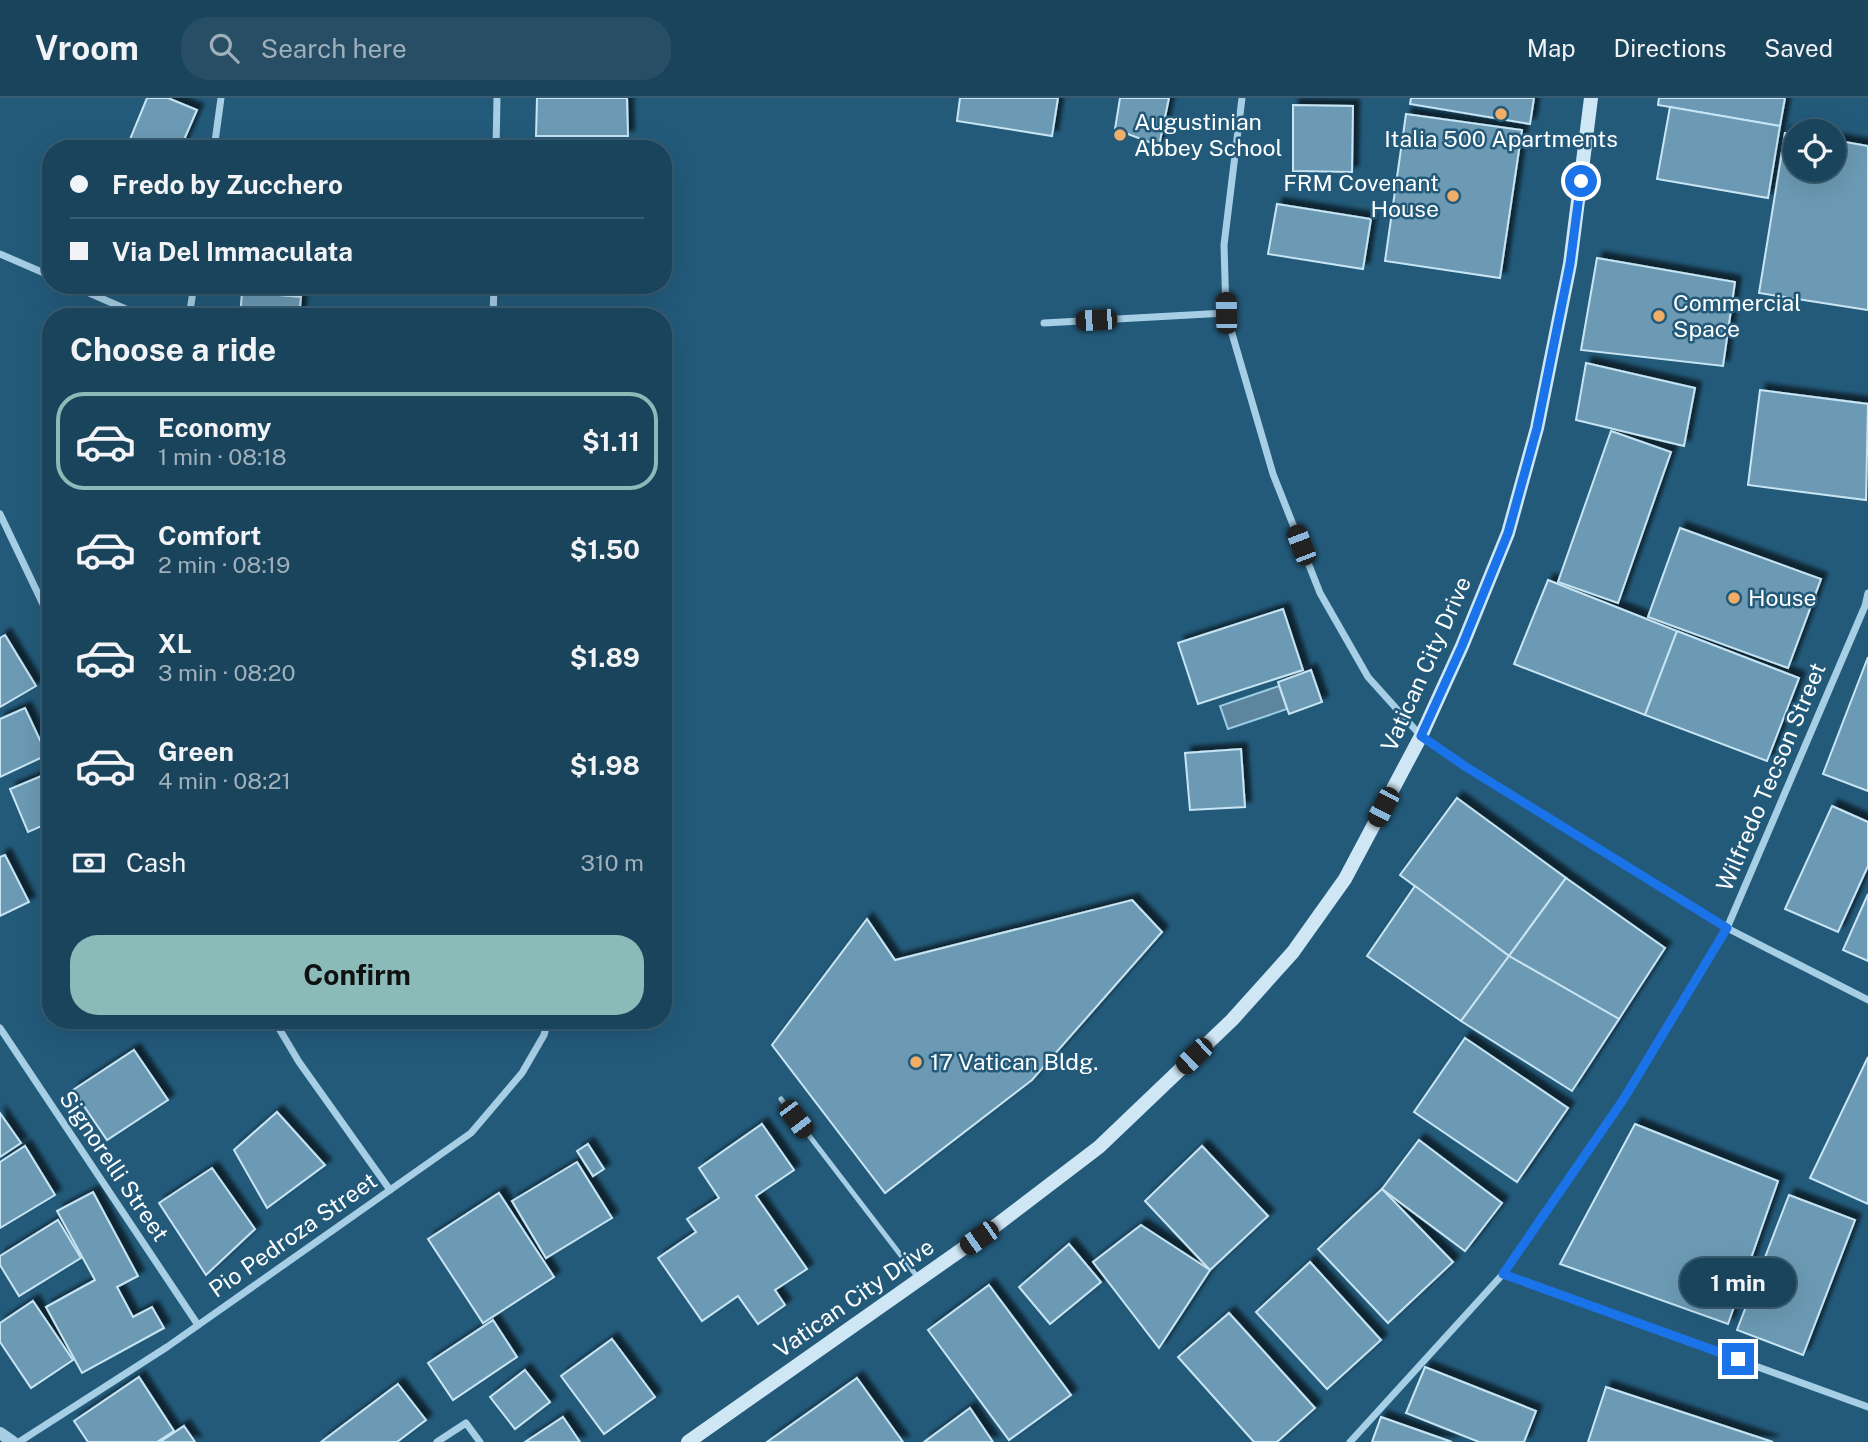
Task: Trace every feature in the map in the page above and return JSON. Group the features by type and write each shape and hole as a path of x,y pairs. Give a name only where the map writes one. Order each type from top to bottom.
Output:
{"main road":[{"name":"Vatican City Drive","path":"688,1442 999,1224 1099,1147 1233,1020 1293,952 1345,879 1421,736 1462,646 1508,533 1537,428 1570,264 1591,98"}],"street":[{"path":"215,140 221,98"},
{"path":"496,140 497,98"},
{"path":"1242,98 1224,245 1226,313 1273,474 1320,593 1368,677 1421,736 1466,767 1727,928 1868,1000"},
{"path":"0,254 42,272"},
{"path":"92,294 123,308"},
{"path":"1044,323 1226,313"},
{"path":"0,514 42,602"},
{"name":"Wilfredo Tecson Street","path":"1350,1442 1503,1274 1623,1100 1727,928 1866,607 1868,593"},
{"name":"Signorelli Street","path":"0,1028 198,1325"},
{"path":"279,1029 299,1062 390,1190"},
{"name":"Pio Pedroza Street","path":"19,1442 198,1325 471,1133 522,1073 546,1029"},
{"path":"1503,1274 1868,1407"},
{"path":"437,1442 466,1423 480,1442"},
{"path":"0,1433 13,1442"}],"lane":[{"path":"781,1099 919,1279"}],"water":[{"path":"1279,686 1287,709 1228,729 1220,706"}],"building":[{"path":"147,98 168,98 197,110 184,140 130,140"},
{"path":"537,98 627,98 628,136 536,136"},
{"path":"960,98 1058,98 1052,136 957,121"},
{"path":"1120,98 1169,98 1159,146 1115,129"},
{"name":"Italia 500 Apartments","path":"1411,98 1534,98 1530,124 1410,104"},
{"path":"1659,98 1785,98 1780,126 1658,105"},
{"path":"1293,105 1353,106 1352,172 1293,171"},
{"path":"1670,107 1780,126 1768,198 1657,179"},
{"name":"FRM Covenant House","path":"1406,114 1522,130 1500,278 1385,261"},
{"path":"1846,142 1868,146 1868,310 1759,293 1783,145 1783,182 1846,182"},
{"path":"1277,204 1371,219 1363,269 1268,254"},
{"name":"Commercial Space","path":"1597,258 1735,282 1723,366 1581,350"},
{"path":"242,294 301,297 300,308 241,308"},
{"name":"Commercial Space","path":"1586,363 1695,388 1684,446 1576,420"},
{"path":"1760,390 1868,404 1866,500 1748,485"},
{"path":"1611,431 1671,452 1618,603 1558,582"},
{"name":"House","path":"1680,528 1821,579 1788,668 1648,617"},
{"path":"1548,580 1677,631 1645,715 1514,664"},
{"path":"1283,609 1303,670 1198,704 1178,643"},
{"path":"1677,631 1799,678 1767,761 1645,715"},
{"path":"5,635 36,686 0,707 0,638"},
{"path":"1868,657 1868,791 1823,774"},
{"path":"1311,670 1322,702 1289,714 1278,682"},
{"path":"25,708 42,744 42,757 0,777 0,719"},
{"path":"1241,749 1245,807 1190,810 1185,753"},
{"path":"42,776 42,826 28,832 10,789"},
{"path":"1457,798 1566,878 1509,956 1400,875"},
{"path":"1832,806 1868,822 1868,866 1838,932 1785,909"},
{"path":"5,855 29,902 0,916 0,857"},
{"path":"1566,878 1665,948 1619,1019 1509,956"},
{"path":"1415,886 1509,956 1461,1021 1367,956"},
{"path":"1868,894 1868,961 1843,950"},
{"name":"17 Vatican Bldg.","path":"1132,900 1162,932 1032,1080 885,1193 772,1045 867,919 895,960"},
{"path":"1509,956 1619,1019 1572,1091 1461,1021"},
{"path":"1465,1038 1568,1108 1517,1182 1414,1112"},
{"path":"134,1050 168,1100 107,1140 73,1090"},
{"path":"1868,1057 1868,1204 1810,1178"},
{"path":"277,1112 325,1165 267,1208 234,1150"},
{"path":"0,1113 21,1143 0,1157"},
{"path":"762,1124 794,1170 756,1196 807,1269 775,1290 785,1305 758,1324 738,1296 702,1321 658,1258 696,1232 687,1219 719,1198 699,1168"},
{"path":"1635,1124 1778,1181 1728,1324 1560,1264"},
{"path":"1419,1140 1502,1203 1465,1251 1382,1189"},
{"path":"588,1144 604,1169 593,1176 577,1151"},
{"path":"25,1146 55,1195 0,1228 0,1162"},
{"path":"1202,1146 1268,1216 1210,1270 1145,1201"},
{"path":"577,1162 612,1218 546,1258 512,1201"},
{"path":"212,1168 255,1229 206,1275 159,1203"},
{"path":"1382,1189 1453,1262 1388,1323 1318,1249"},
{"path":"93,1192 138,1276 117,1287 133,1317 152,1307 164,1328 82,1373 46,1307 95,1280 57,1211"},
{"path":"499,1193 554,1277 483,1323 428,1239"},
{"path":"1789,1195 1855,1220 1803,1355 1737,1330"},
{"path":"58,1220 81,1258 19,1296 0,1265 0,1256"},
{"path":"1141,1225 1210,1270 1159,1348 1093,1262"},
{"path":"1069,1244 1101,1282 1050,1324 1019,1287"},
{"path":"1310,1262 1381,1340 1327,1389 1256,1312"},
{"path":"989,1285 1071,1395 1009,1440 928,1330"},
{"path":"33,1301 73,1360 31,1388 0,1342 0,1323"},
{"path":"1229,1313 1315,1408 1277,1442 1254,1442 1178,1357"},
{"path":"493,1320 517,1357 453,1400 428,1363"},
{"path":"612,1339 655,1397 604,1434 561,1376"},
{"path":"1425,1367 1536,1411 1524,1442 1479,1442 1406,1413"},
{"path":"525,1370 550,1402 515,1429 490,1397"},
{"path":"139,1377 174,1431 157,1442 88,1442 74,1421"},
{"path":"857,1378 903,1442 767,1442"},
{"path":"398,1384 426,1420 397,1442 321,1442"},
{"path":"1606,1387 1773,1442 1588,1442"},
{"path":"970,1408 993,1442 924,1442"},
{"path":"563,1417 580,1442 525,1442"},
{"path":"1381,1417 1452,1442 1372,1442"},
{"path":"184,1426 195,1442 160,1442"}],"place":[{"name":"Italia 500 Apartments","path":"1501,114"},
{"name":"Augustinian Abbey School","path":"1120,135"},
{"name":"FRM Covenant House","path":"1453,196"},
{"name":"Commercial Space","path":"1659,316"},
{"name":"House","path":"1734,598"},
{"name":"17 Vatican Bldg.","path":"916,1062"}],"route":[{"path":"1581,181 1570,264 1537,428 1508,533 1462,646 1421,736 1466,767 1727,928 1623,1100 1503,1274 1738,1359"}]}
